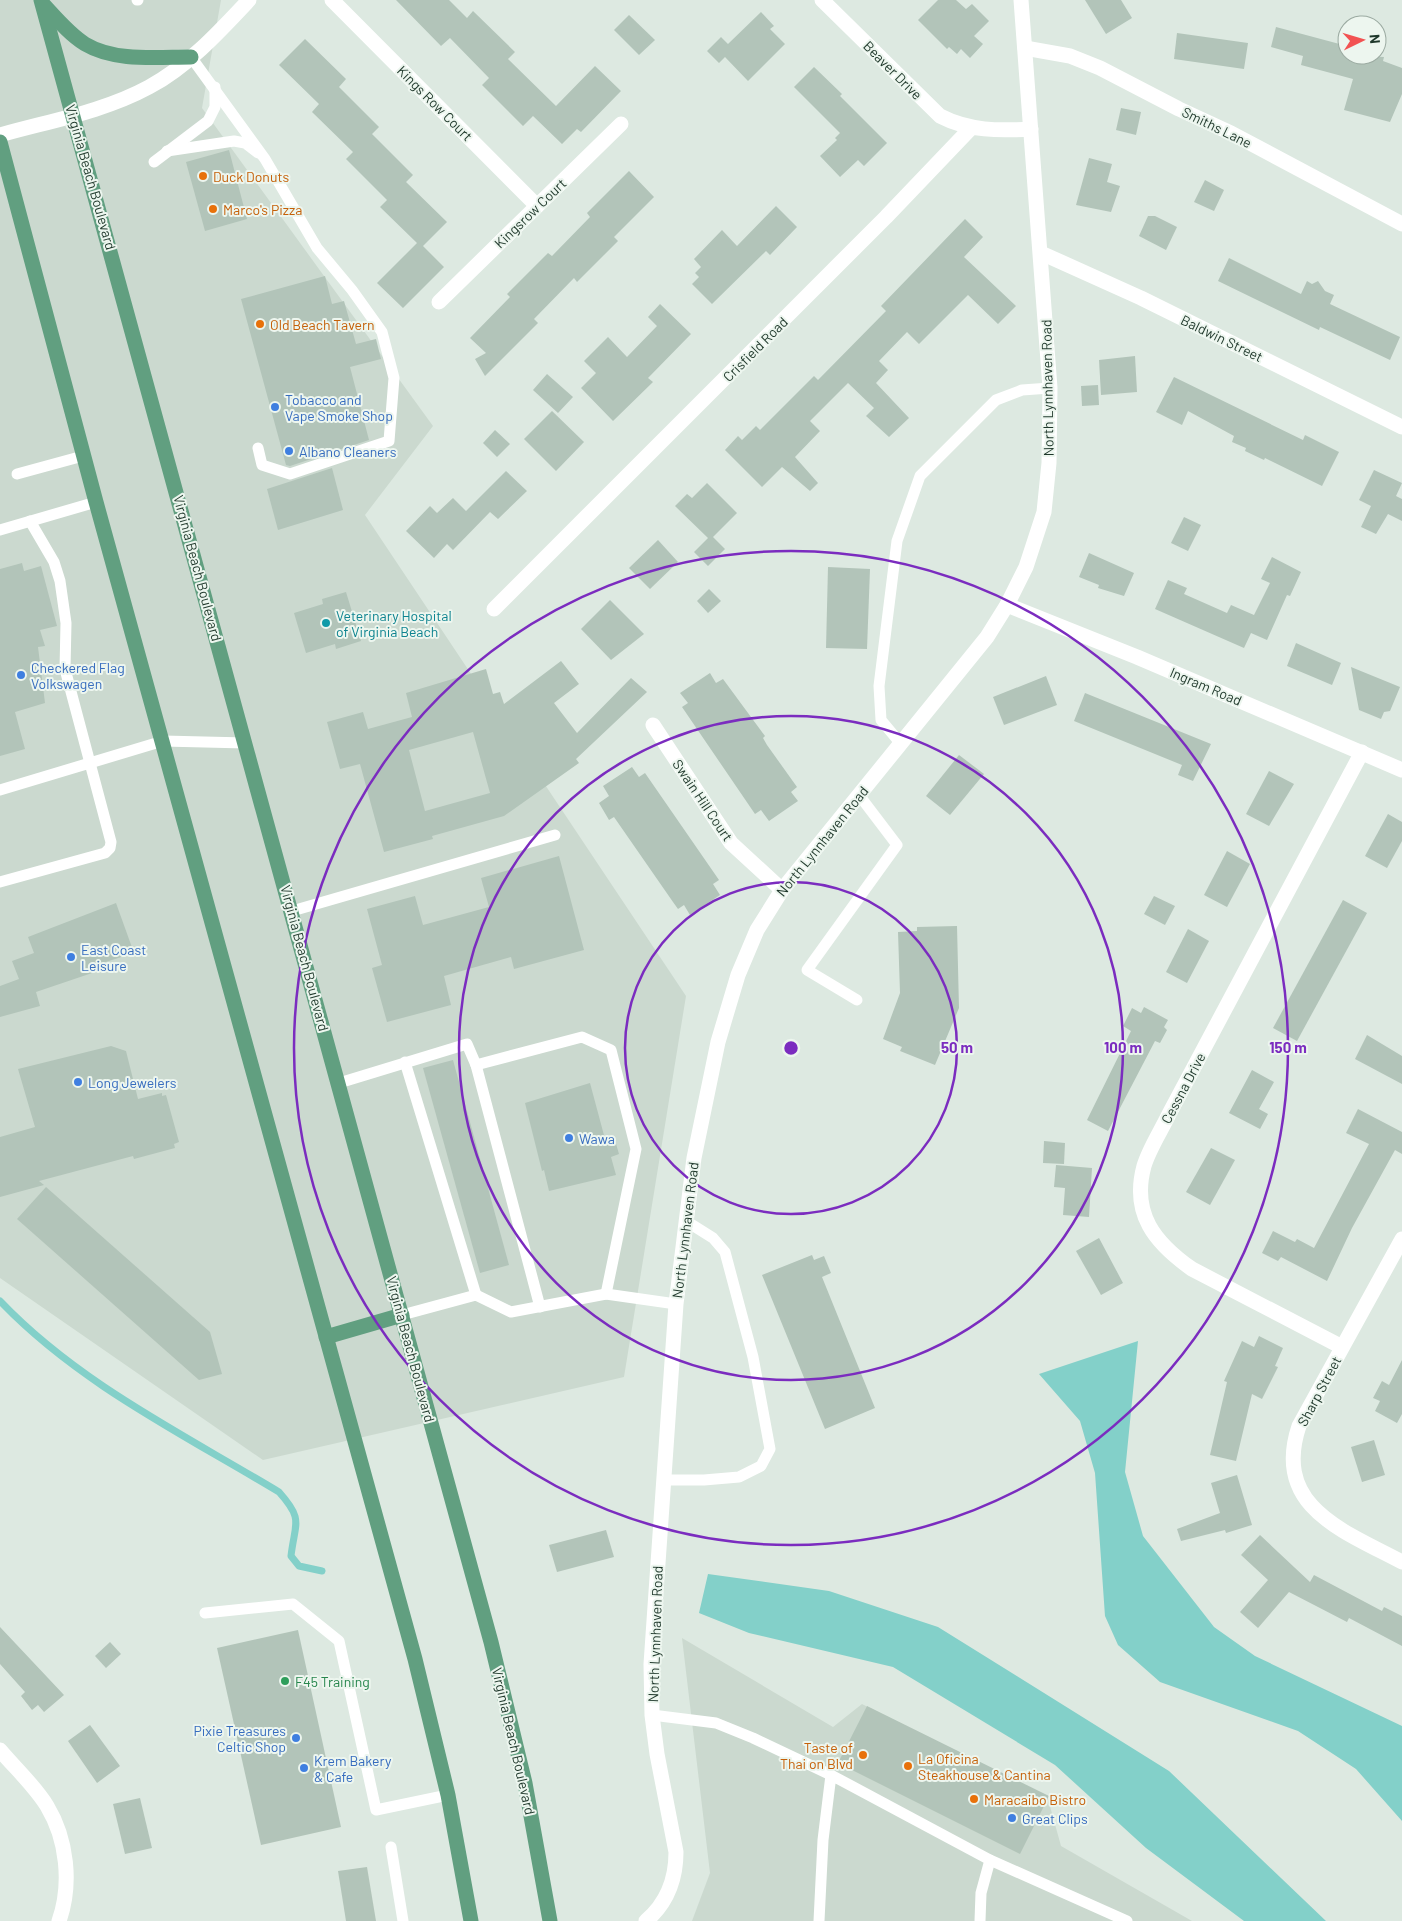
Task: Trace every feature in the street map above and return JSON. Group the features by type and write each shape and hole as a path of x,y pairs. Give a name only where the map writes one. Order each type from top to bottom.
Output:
{"main road":[{"path":"42,2 78,38 99,50 116,55 191,57"},
{"name":"Virginia Beach Boulevard","path":"42,2 292,911 511,1722 550,1921"},
{"path":"0,142 96,502 415,1658 448,1795 471,1921"},
{"path":"326,1337 402,1315"}],"street":[{"path":"0,134 73,115 127,98 150,87 191,57 249,0"},
{"name":"Kings Row Court","path":"332,0 537,206"},
{"name":"Beaver Drive","path":"822,0 940,116 957,125 971,128"},
{"name":"North Lynnhaven Road","path":"646,1921 669,1893 676,1865 676,1852 660,1777 652,1715 653,1618 676,1304 699,1128 718,1042 738,975 757,930 782,890 987,637 1007,605 1026,567 1044,512 1049,464 1050,388 1021,0"},
{"name":"Smiths Lane","path":"1025,48 1070,56 1100,68 1179,109 1231,132 1402,224"},
{"name":"Kingsrow Court","path":"439,302 621,124"},
{"path":"971,128 1031,129"},
{"name":"Crisfield Road","path":"494,610 886,217 971,128"},
{"name":"Baldwin Street","path":"1041,253 1141,298 1402,427"},
{"name":"Ingram Road","path":"1007,605 1137,656 1402,770"},
{"name":"Swain Hill Court","path":"653,725 731,843 782,890"},
{"name":"Cessna Drive","path":"1342,1347 1192,1269 1172,1255 1148,1225 1142,1210 1140,1189 1144,1165 1169,1114 1362,752"},
{"name":"Sharp Street","path":"1402,1239 1299,1426 1294,1441 1292,1460 1296,1480 1311,1507 1330,1524 1402,1562"},
{"path":"0,1750 47,1804 60,1831 66,1859 65,1897 58,1921"}],"lane":[{"path":"191,57 266,158 317,248 352,290 382,332 394,378 389,441 290,474 262,465 258,448"},
{"path":"154,162 208,121 215,107 215,87"},
{"path":"167,151 234,141 244,143 266,158"},
{"path":"901,744 881,720 879,686 897,541 920,476 996,400 1022,390 1050,388"},
{"path":"17,474 84,456"},
{"path":"0,530 96,502"},
{"path":"0,882 105,853 110,848 111,842 65,669 66,623 60,581 54,562 30,522"},
{"path":"0,790 163,740 246,743"},
{"path":"857,1000 807,970 897,845 859,794"},
{"path":"292,911 555,835"},
{"path":"476,1065 582,1037 611,1050 636,1149 606,1294"},
{"path":"338,1083 467,1044 476,1065 540,1307"},
{"path":"405,1062 476,1295"},
{"path":"663,1480 704,1480 739,1477 762,1466 770,1449 753,1357 725,1252 713,1238 686,1221"},
{"path":"402,1315 476,1295 511,1312 606,1294 676,1304"},
{"path":"205,1613 293,1604 339,1641 376,1810 448,1795"},
{"path":"652,1715 716,1723 754,1738 831,1775 990,1860 1127,1921"},
{"path":"819,1921 823,1840 831,1775"},
{"path":"391,1847 403,1921"},
{"path":"980,1921 981,1894 990,1860"}],"shaded area":[{"path":"0,0 221,0 202,108 433,426 365,515 686,996 624,1377 263,1460 0,1278"},
{"path":"682,1638 833,1727 862,1704 1048,1799 1061,1846 1192,1921 692,1921 710,1873"}],"water":[{"path":"1138,1341 1125,1472 1143,1536 1214,1627 1255,1656 1402,1726 1402,1821 1356,1769 1298,1731 1160,1682 1118,1645 1105,1616 1095,1473 1080,1421 1039,1374"},
{"path":"708,1574 829,1591 938,1627 1169,1771 1326,1921 1244,1921 1146,1848 1055,1765 893,1667 749,1633 699,1613"}],"building":[{"path":"396,0 449,0 467,18 473,11 515,52 508,59 556,106 595,66 621,91 581,132 577,129 562,144 533,116 523,126 482,85 489,78 450,38 441,46"},
{"path":"938,0 956,0 966,9 972,4 989,21 974,36 983,44 970,58 961,49 957,54 949,47 947,49 918,20"},
{"path":"1085,0 1121,0 1132,18 1106,34"},
{"path":"761,12 774,26 770,29 785,44 748,81 725,57 719,63 707,51 721,37 728,44"},
{"path":"629,15 655,40 639,55 614,30"},
{"path":"1276,27 1337,43 1337,65 1387,65 1387,62 1402,68 1402,94 1390,122 1344,110 1353,79 1301,65 1303,56 1271,47"},
{"path":"1177,33 1248,43 1244,69 1174,59"},
{"path":"305,39 346,79 339,87 379,127 372,134 413,175 406,182 447,222 423,246 444,267 403,308 377,283 417,243 380,207 387,200 346,159 353,152 312,112 319,104 279,65"},
{"path":"814,67 887,143 864,166 858,160 840,177 820,156 837,140 835,138 840,133 794,87"},
{"path":"1121,108 1141,112 1136,135 1116,130"},
{"path":"229,150 247,219 205,231 186,162"},
{"path":"1089,158 1112,164 1107,182 1120,186 1111,212 1076,205"},
{"path":"629,171 654,197 614,237 618,241 577,282 574,278 534,319 538,323 485,376 475,359 486,353 470,338 510,297 507,294 548,253 552,256 590,217 587,213"},
{"path":"1205,180 1224,190 1214,211 1194,202"},
{"path":"776,206 797,227 770,255 766,251 712,304 692,284 699,277 695,273 701,267 694,259 722,230 737,246"},
{"path":"1148,216 1155,216 1177,227 1166,250 1139,236"},
{"path":"965,219 983,237 964,257 1016,306 998,324 968,295 919,344 907,332 879,361 888,370 876,383 909,418 889,437 866,416 874,408 848,383 810,421 820,431 795,457 818,483 810,491 782,467 762,487 725,450 738,436 742,440 756,426 760,430 814,376 818,380 886,311 881,306"},
{"path":"1229,258 1301,294 1307,281 1312,284 1318,281 1325,291 1334,295 1330,304 1400,337 1390,360 1320,327 1319,330 1218,281"},
{"path":"325,276 332,304 344,301 356,344 376,339 381,359 350,367 369,440 290,466 286,465 241,299"},
{"path":"660,304 691,334 648,378 653,382 613,421 581,388 596,373 584,361 608,337 627,357 657,326 648,317"},
{"path":"1135,356 1137,392 1101,395 1099,360"},
{"path":"547,374 573,397 558,413 533,390"},
{"path":"1174,377 1303,440 1305,435 1339,452 1322,486 1265,458 1264,460 1245,451 1246,448 1232,442 1234,436 1188,411 1182,425 1156,412"},
{"path":"1098,385 1099,405 1082,406 1081,386"},
{"path":"552,411 584,442 556,471 524,439"},
{"path":"495,430 510,444 497,457 483,443"},
{"path":"332,468 343,510 278,530 267,489"},
{"path":"1374,470 1402,483 1396,496 1402,499 1402,521 1388,514 1376,534 1361,527 1371,506 1359,500"},
{"path":"506,471 527,491 498,519 490,512 453,550 447,544 434,558 406,531 430,506 437,513 453,498 466,511"},
{"path":"707,483 737,513 713,537 725,549 708,566 694,552 708,538 675,506 687,494 692,498"},
{"path":"1184,517 1201,525 1188,551 1171,543"},
{"path":"658,540 678,562 650,589 629,568"},
{"path":"1089,553 1134,573 1124,596 1098,588 1099,585 1079,577"},
{"path":"1272,557 1301,572 1290,596 1287,595 1267,640 1251,633 1244,648 1155,609 1168,580 1187,588 1184,594 1227,613 1231,605 1254,615 1270,583 1261,579"},
{"name":"Checkered Flag Volkswagen","path":"22,563 24,571 41,566 57,626 40,630 45,646 38,647 45,703 15,712 25,749 0,756 0,569"},
{"path":"828,567 870,569 867,649 826,648"},
{"path":"709,589 721,601 708,613 697,601"},
{"name":"Veterinary Hospital of Virginia Beach","path":"346,592 361,641 336,649 335,644 306,653 294,613 323,604 322,599"},
{"path":"610,600 644,634 611,660 581,629"},
{"path":"1296,643 1341,663 1332,685 1287,666"},
{"path":"561,661 579,684 554,703 577,733 631,678 647,692 576,759 579,763 504,816 432,836 433,839 384,852 360,764 340,769 327,722 363,712 368,729 412,717 406,693 486,669 493,694 500,692 504,704","holes":["473,732 490,793 425,811 409,750"]},
{"path":"1351,667 1400,687 1390,711 1384,712 1381,719 1359,710"},
{"path":"710,673 716,683 723,679 765,736 763,738 767,745 797,787 791,792 798,801 769,821 761,810 755,814 682,707 688,703 680,693"},
{"path":"1046,676 1057,705 1004,725 993,697"},
{"path":"1085,693 1211,744 1193,781 1178,775 1182,765 1074,721"},
{"path":"959,755 984,774 950,815 926,796"},
{"path":"632,767 639,777 645,773 719,880 713,884 720,895 690,915 684,905 678,909 614,817 609,820 599,803 609,796 603,786"},
{"path":"1269,771 1294,784 1269,826 1246,814"},
{"path":"1388,814 1402,822 1402,841 1387,868 1365,856"},
{"path":"1227,851 1250,864 1227,907 1204,895"},
{"path":"559,856 584,950 514,969 511,957 444,976 451,1005 387,1022 372,968 382,965 367,909 415,896 423,925 489,907 481,878"},
{"path":"1154,896 1175,906 1165,925 1144,914"},
{"path":"1343,900 1367,913 1297,1041 1273,1028"},
{"name":"East Coast Leisure","path":"116,903 134,953 93,966 95,972 36,992 40,1006 0,1017 0,986 19,979 12,961 34,953 28,937"},
{"path":"957,926 959,1008 935,1065 900,1051 902,1047 883,1039 900,993 898,932 917,931 917,927"},
{"path":"1188,929 1209,941 1187,983 1166,972"},
{"path":"1144,1007 1168,1020 1164,1027 1167,1030 1160,1043 1155,1041 1108,1131 1087,1120 1131,1031 1123,1026 1132,1008 1141,1013"},
{"path":"1367,1035 1402,1056 1402,1084 1355,1059"},
{"path":"111,1046 126,1051 138,1099 162,1093 162,1096 166,1095 179,1142 174,1144 175,1148 134,1159 133,1156 39,1181 44,1185 0,1197 0,1137 35,1127 18,1069"},
{"path":"453,1060 509,1265 480,1273 423,1068"},
{"path":"1252,1070 1274,1082 1259,1109 1268,1114 1260,1129 1229,1113"},
{"name":"Wawa","path":"590,1083 605,1139 614,1137 619,1154 611,1157 616,1175 549,1191 525,1103"},
{"path":"1358,1109 1402,1132 1402,1154 1395,1150 1352,1228 1327,1281 1281,1257 1278,1261 1262,1253 1273,1231 1295,1242 1297,1239 1314,1248 1369,1144 1346,1133"},
{"path":"1044,1141 1065,1143 1064,1164 1043,1163"},
{"path":"1211,1148 1235,1160 1210,1205 1186,1192"},
{"path":"1056,1165 1092,1168 1089,1217 1063,1215 1065,1188 1054,1187"},
{"path":"46,1187 210,1332 222,1374 199,1380 17,1219"},
{"path":"1099,1238 1123,1283 1101,1295 1076,1251"},
{"path":"812,1255 814,1260 824,1256 831,1273 822,1277 875,1408 825,1429 762,1275"},
{"path":"1259,1336 1283,1348 1275,1366 1278,1367 1262,1399 1252,1394 1236,1461 1210,1455 1227,1382 1224,1381 1242,1341 1254,1347"},
{"path":"1402,1360 1402,1414 1397,1423 1375,1411 1380,1401 1373,1398 1382,1381 1389,1385"},
{"path":"1374,1440 1385,1475 1362,1482 1351,1447"},
{"path":"1237,1475 1252,1525 1226,1533 1225,1530 1181,1541 1177,1529 1220,1513 1211,1483"},
{"path":"606,1530 614,1557 557,1572 549,1545"},
{"path":"1260,1535 1310,1582 1314,1575 1382,1611 1384,1607 1402,1616 1402,1646 1349,1618 1347,1622 1289,1592 1258,1628 1240,1612 1268,1580 1241,1555"},
{"path":"0,1627 64,1695 44,1712 38,1705 32,1710 21,1696 25,1692 0,1664"},
{"path":"298,1630 341,1827 261,1845 217,1648"},
{"path":"110,1642 121,1654 106,1668 95,1656"},
{"path":"867,1706 1049,1796 1020,1854 838,1763"},
{"path":"90,1725 120,1766 97,1783 68,1741"},
{"path":"140,1798 152,1848 125,1854 113,1804"},
{"path":"367,1867 376,1921 346,1921 338,1871"}],"waterway":[{"path":"0,1301 30,1330 97,1382 169,1428 279,1492 287,1501 295,1516 296,1528 291,1556 299,1566 322,1571"}],"place":[{"name":"Duck Donuts","path":"203,176"},
{"name":"Marco's Pizza","path":"213,209"},
{"name":"Old Beach Tavern","path":"260,324"},
{"name":"Tobacco and Vape Smoke Shop","path":"275,407"},
{"name":"Albano Cleaners","path":"289,451"},
{"name":"Veterinary Hospital of Virginia Beach","path":"326,623"},
{"name":"Checkered Flag Volkswagen","path":"21,675"},
{"name":"East Coast Leisure","path":"71,957"},
{"name":"Long Jewelers","path":"78,1082"},
{"name":"Wawa","path":"569,1138"},
{"name":"F45 Training","path":"285,1681"},
{"name":"Pixie Treasures Celtic Shop","path":"296,1738"},
{"name":"Taste of Thai on Blvd","path":"863,1755"},
{"name":"La Oficina Steakhouse & Cantina","path":"908,1766"},
{"name":"Krem Bakery & Cafe","path":"304,1768"},
{"name":"Maracaibo Bistro","path":"974,1799"},
{"name":"Great Clips","path":"1012,1818"}]}
